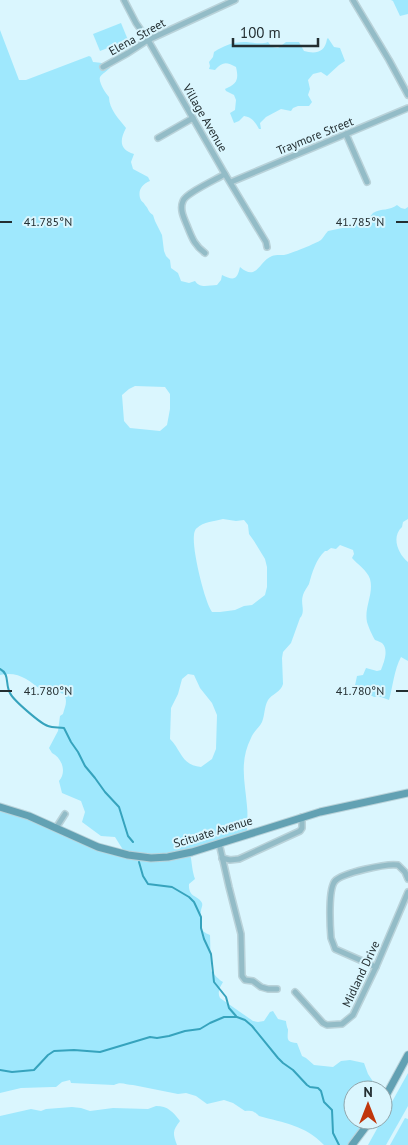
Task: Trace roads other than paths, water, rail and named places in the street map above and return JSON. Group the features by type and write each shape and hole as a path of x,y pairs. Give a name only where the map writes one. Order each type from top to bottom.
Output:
{"main road":[{"name":"Scituate Avenue","path":"0,807 29,816 98,846 143,857 160,857 176,855 219,843 302,817 408,793"},
{"path":"393,1083 408,1055"},
{"path":"352,1145 363,1130"}],"street":[{"name":"Village Avenue","path":"124,0 266,242 267,247"},
{"name":"Elena Street","path":"104,67 148,40 235,0"},
{"path":"353,0 408,95"},
{"name":"Traymore Street","path":"230,182 408,108"},
{"path":"158,138 193,118"},
{"path":"346,134 367,182"},
{"path":"205,253 194,242 183,214 183,202 186,197 225,174"},
{"path":"56,828 65,814"},
{"path":"222,858 230,860 239,859 300,831 302,828 302,817"},
{"path":"219,843 241,934 242,976 245,980 253,980 262,987 277,989"},
{"path":"376,968 335,948 331,939 330,895 332,886 337,878 346,874 386,865 398,865 405,872 408,879"},
{"name":"Midland Drive","path":"295,992 323,1023 331,1025 342,1024 354,1015 405,907 408,892"}],"waterway":[{"path":"0,669 6,676 10,693 21,706 44,724 64,728 85,766 119,807 128,836 133,842"},
{"path":"139,862 143,876 148,884 172,887 194,902 201,917 201,928 211,954 214,982 226,997 229,1008 236,1016"},
{"path":"0,1070 12,1072 34,1070 54,1051 100,1052 150,1037 157,1038 200,1029 224,1017 237,1017 245,1020 252,1026 278,1058 307,1085 318,1088 321,1091 324,1102 332,1110 333,1133 339,1145"}]}
